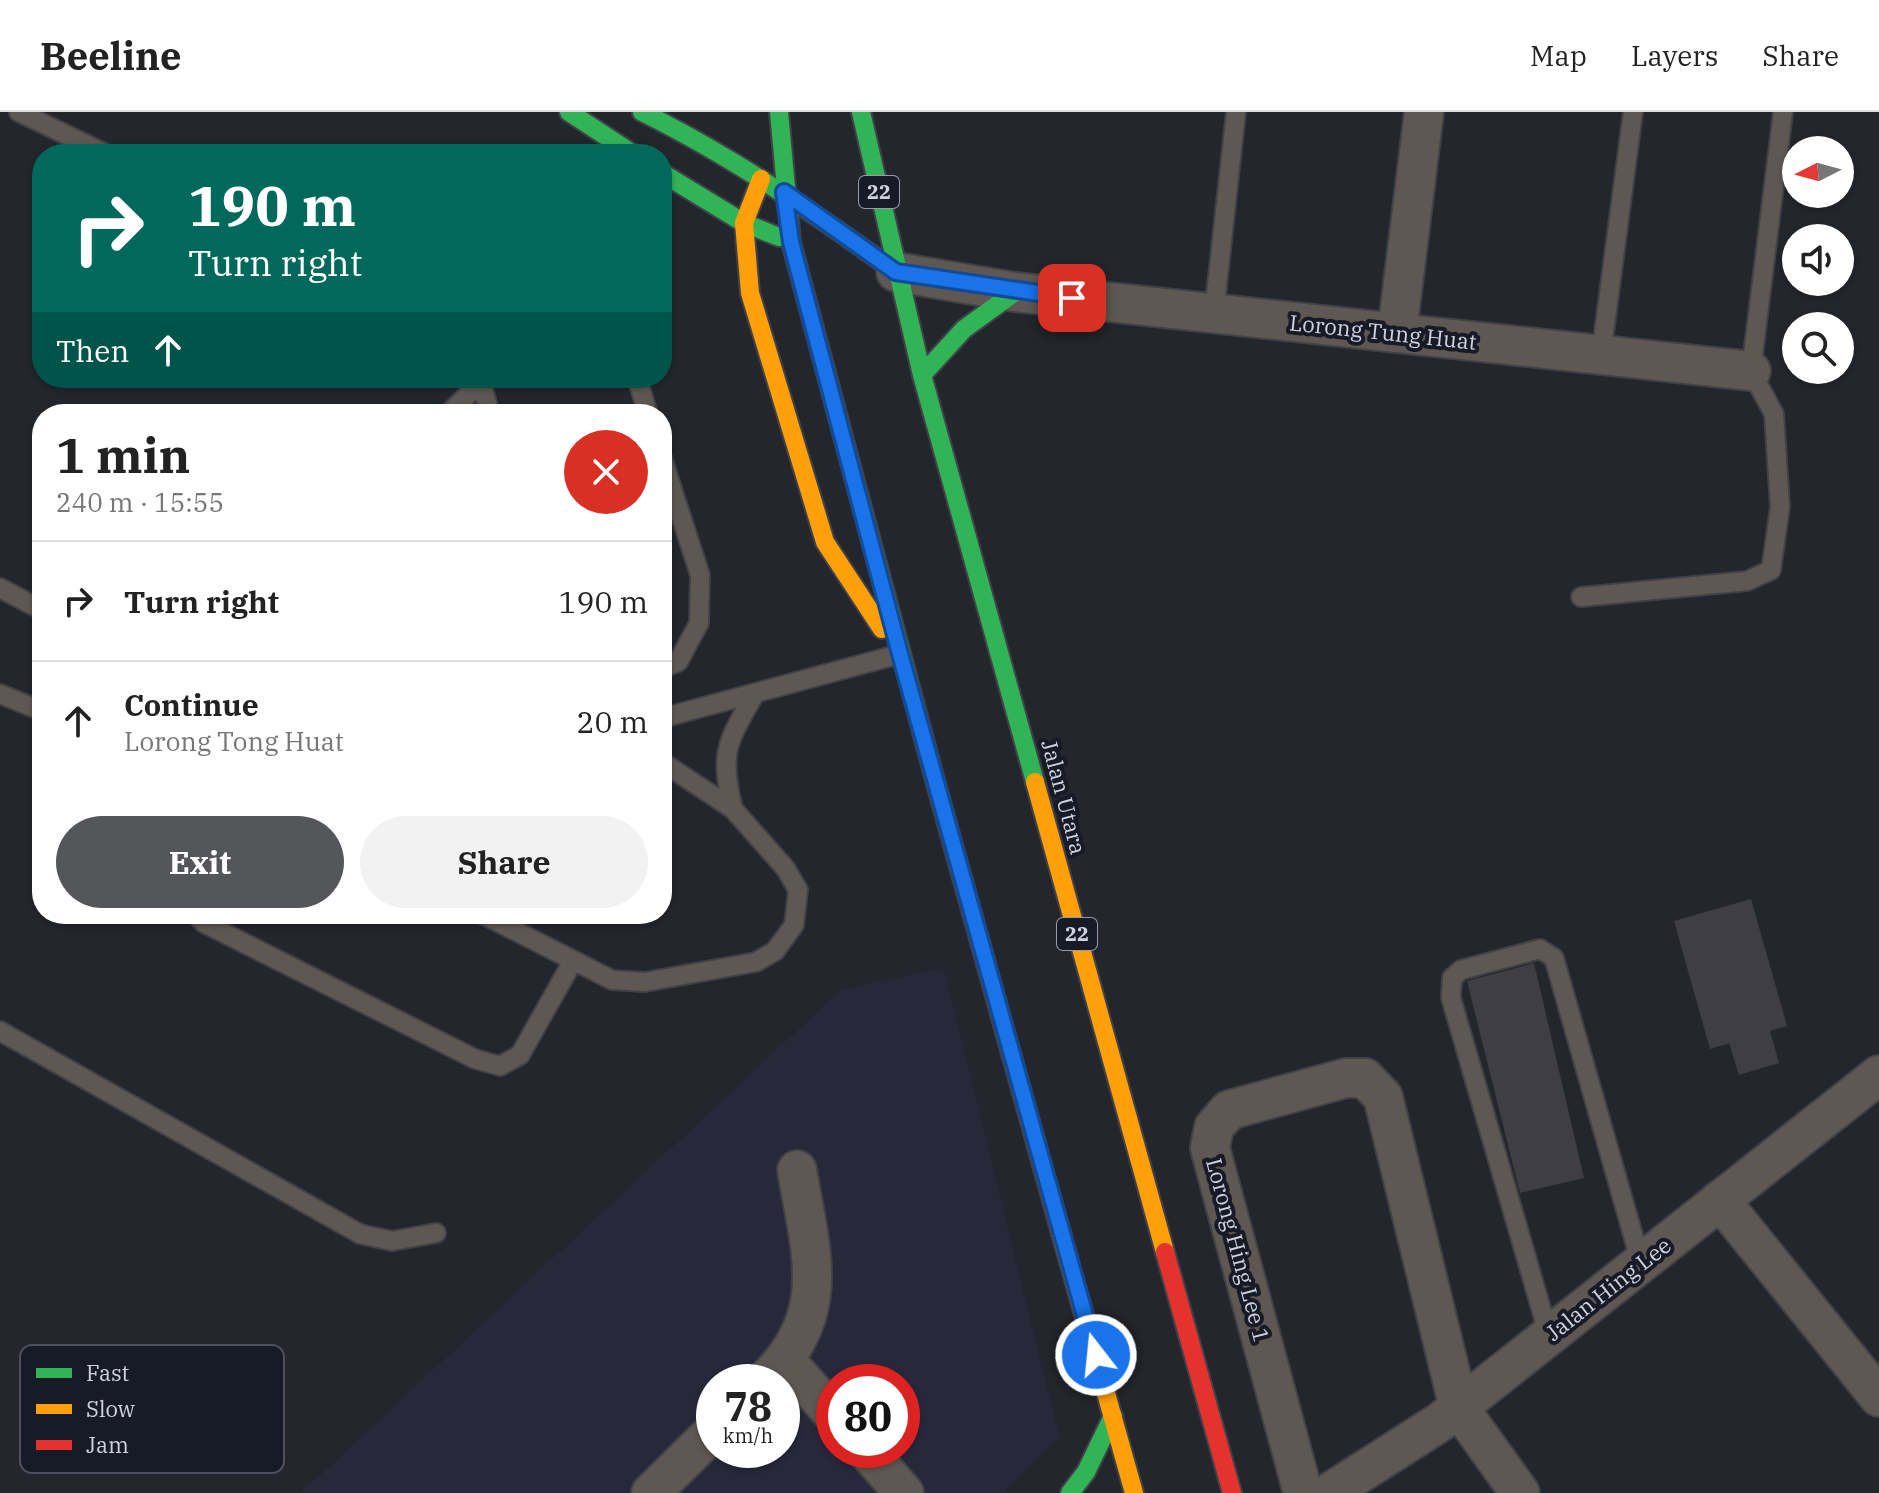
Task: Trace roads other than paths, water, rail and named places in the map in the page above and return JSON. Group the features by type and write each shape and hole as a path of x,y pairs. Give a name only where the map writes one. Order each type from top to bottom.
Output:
{"main road":[{"path":"569,112 618,144"},
{"path":"642,112 703,142 784,192 896,272"},
{"path":"779,112 784,192 900,654 1134,1493"},
{"name":"Jalan Utara","path":"861,112 922,375 1232,1493"},
{"path":"672,179 744,223 798,244"},
{"path":"761,179 744,223 750,293 825,542 900,654"},
{"path":"836,255 896,272"},
{"path":"922,375 951,338 980,312 1015,292"},
{"path":"1070,1493 1086,1472 1113,1416"}],"street":[{"path":"1397,333 1424,112"},
{"name":"Lorong Tung Huat","path":"896,272 1015,292 1751,371"},
{"name":"Jalan Hing Lee","path":"1329,1493 1459,1408 1879,1075"},
{"name":"Lorong Hing Lee 1","path":"1303,1493 1210,1148 1214,1127 1229,1110 1346,1078 1365,1078 1383,1097 1459,1408"},
{"path":"780,1364 808,1317 814,1280 797,1170"},
{"path":"1720,1200 1879,1397"},
{"path":"1459,1408 1520,1493"},
{"path":"651,1493 696,1449"},
{"path":"882,1468 904,1493"}],"lane":[{"path":"19,112 85,144"},
{"path":"1214,313 1236,112"},
{"path":"1601,355 1633,112"},
{"path":"1581,597 1747,581 1771,570 1780,507 1774,414 1751,371 1783,112"},
{"path":"458,404 475,388"},
{"path":"672,489 700,575 699,623 678,662 672,664"},
{"path":"0,588 32,605"},
{"path":"672,715 900,654"},
{"path":"733,809 725,778 725,754 755,693"},
{"path":"0,694 32,707"},
{"path":"501,924 612,980 645,982 756,962 775,951 794,925 798,890 786,869 733,809 672,769"},
{"path":"206,924 475,1059 500,1066 520,1055 573,961"},
{"path":"1549,1336 1451,998 1452,978 1461,970 1540,949 1554,958 1641,1263"},
{"path":"0,1031 360,1234 392,1241 436,1233"}]}
